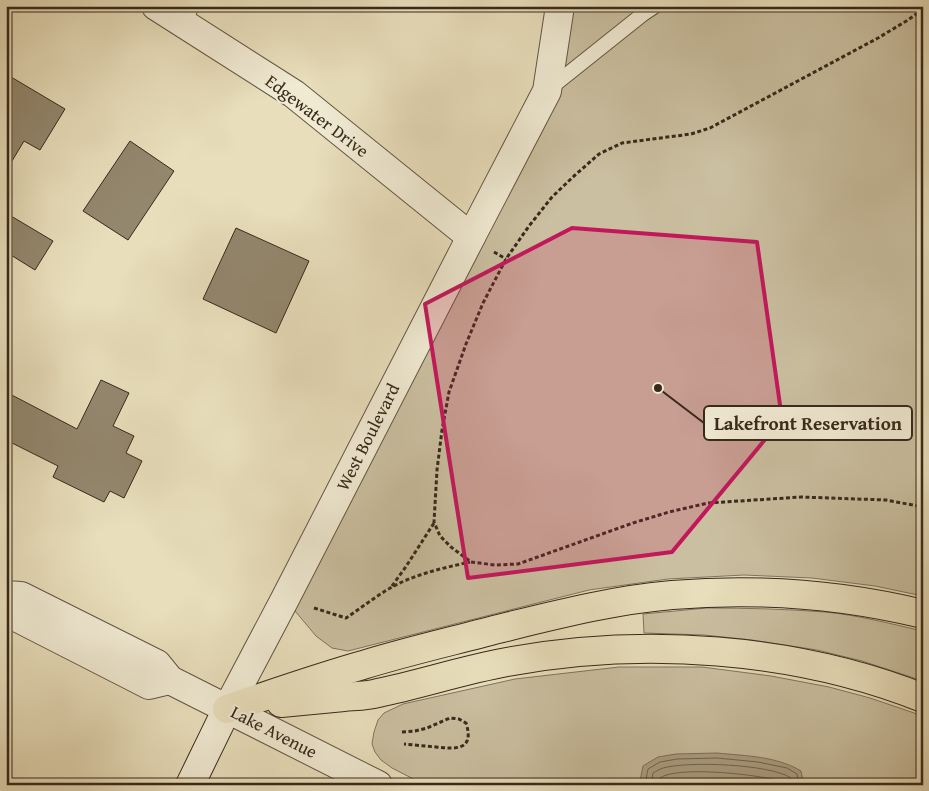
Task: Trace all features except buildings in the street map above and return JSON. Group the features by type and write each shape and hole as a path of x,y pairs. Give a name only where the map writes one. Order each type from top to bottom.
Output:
{"highway":[{"path":"227,709 364,664 577,610 626,601 671,595 762,592 810,595 847,600 900,608 923,614"},
{"path":"227,709 376,694 506,662 555,654 613,650 699,650 744,654 833,670 876,681 923,698"}],"street":[{"name":"Edgewater Drive","path":"156,6 188,15 294,94 470,237"},
{"name":"West Boulevard","path":"190,785 227,709 547,91 560,6"},
{"name":"Lake Avenue","path":"6,595 21,596 157,664 170,680 378,785"},
{"path":"6,610 8,614 149,685 170,680"}],"lane":[{"path":"547,91 655,6"}],"path":[{"path":"471,562 440,536 434,522 436,470 449,392 483,303 506,260 552,197 599,154 622,143 691,134 710,128 878,38 923,9"},
{"path":"313,608 346,618 390,588 436,570 471,562 494,565 518,564 633,523 708,502 801,497 886,500 923,507"},
{"path":"390,588 434,522"},
{"path":"402,732 427,728 450,718 459,719 466,723 469,731 465,744 458,748 448,749 404,744"}],"highlighted area":[{"path":"572,228 757,242 782,419 672,552 468,578 425,304"}],"shaded area":[{"path":"560,6 923,6 923,596 875,586 812,578 744,575 668,579 589,590 348,651 332,648 316,636 285,599 547,91"},
{"path":"707,608 837,613 923,631 923,681 862,661 817,650 704,635 644,633 643,614"},
{"path":"619,667 702,667 771,676 829,687 870,698 923,716 923,785 425,785 392,768 381,760 372,744 378,720 384,713 403,704 515,679"}],"water":[{"path":"717,753 781,762 801,771 804,785 640,785 643,766 658,757 676,754"}],"place":[{"name":"Lakefront Reservation","path":"658,388"}]}
